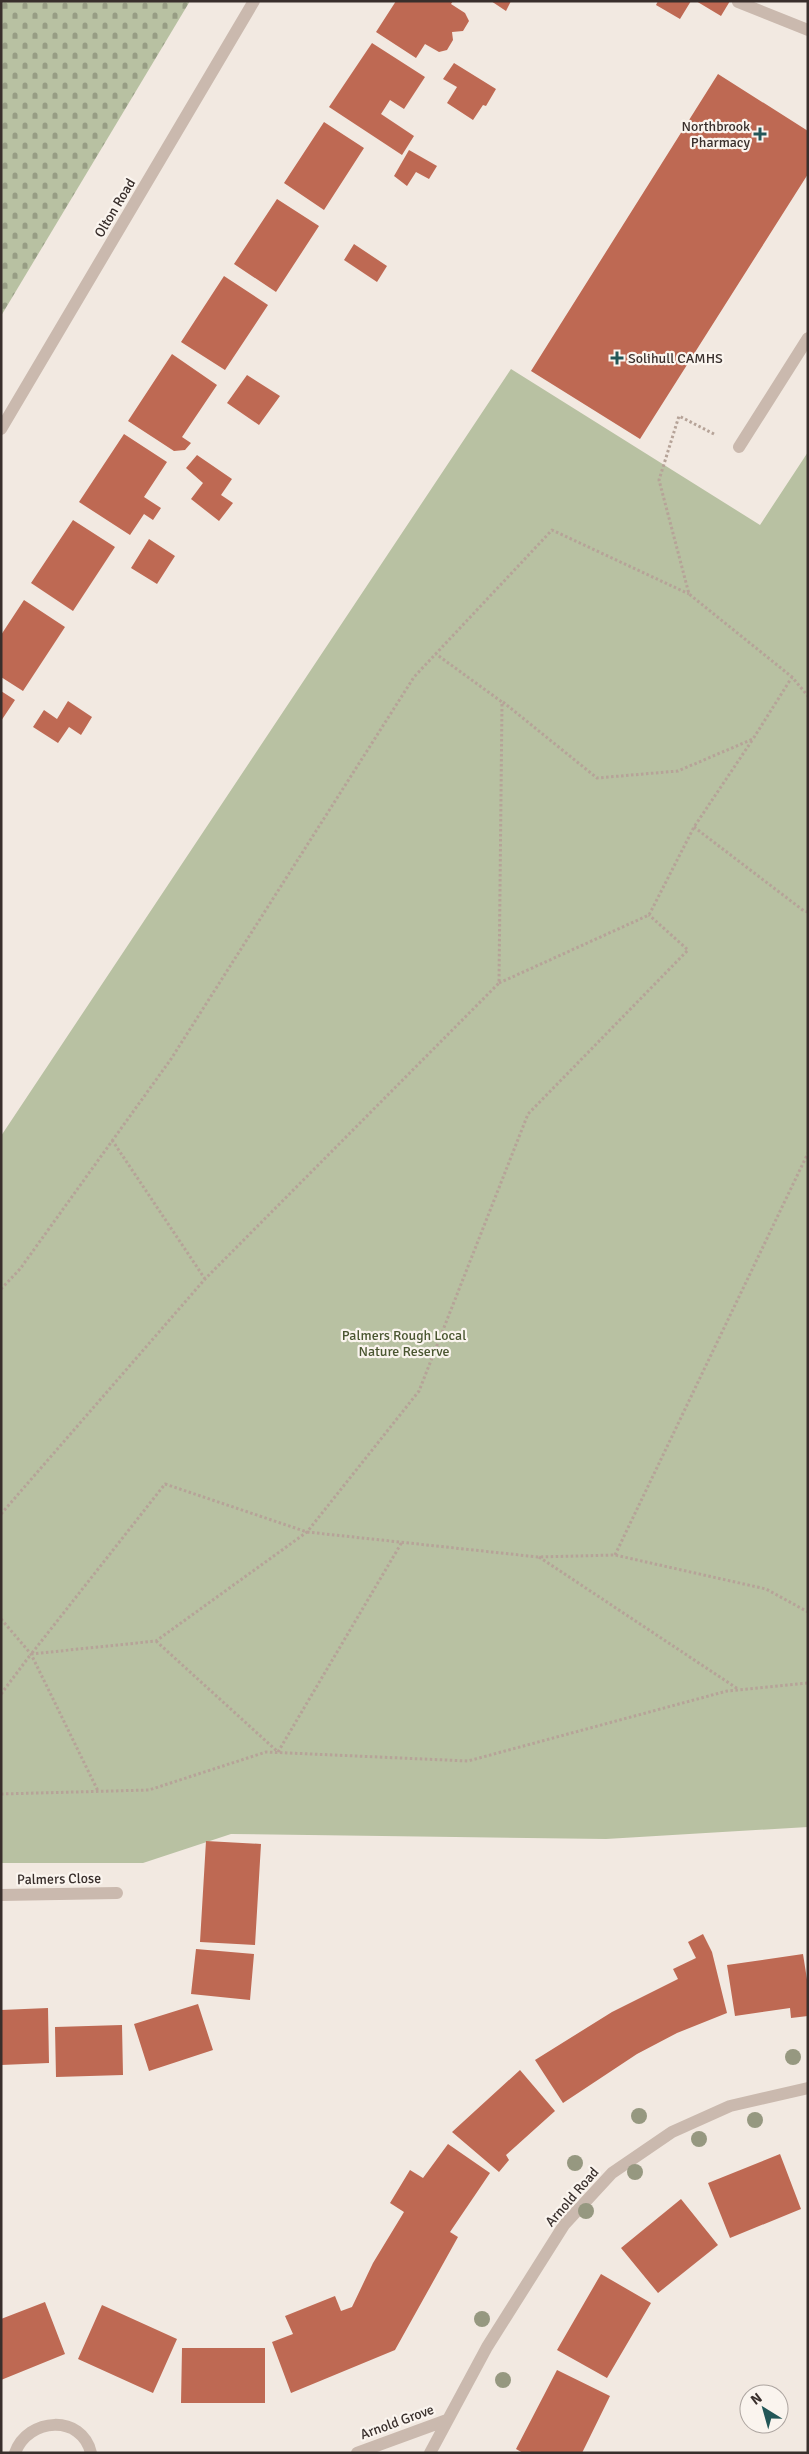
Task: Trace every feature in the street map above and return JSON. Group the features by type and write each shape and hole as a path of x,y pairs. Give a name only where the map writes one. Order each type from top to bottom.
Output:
{"street":[{"name":"Olton Road","path":"1,429 254,1"},
{"path":"738,2 808,30"},
{"path":"739,447 808,338"},
{"name":"Palmers Close","path":"1,1895 116,1893"},
{"name":"Arnold Road","path":"430,2453 487,2347 564,2224 612,2173 672,2132 730,2106 808,2088"},
{"name":"Arnold Grove","path":"356,2453 447,2420"},
{"path":"15,2453 19,2444 28,2433 41,2426 56,2424 70,2428 82,2436 91,2453"}],"path":[{"path":"689,594 659,480 679,416 739,447"},
{"path":"1,1289 20,1269 171,1059 414,677 552,530 689,594 792,677 808,696"},
{"path":"436,654 502,702 597,778 678,772 752,739"},
{"path":"1,1514 205,1279 499,983 649,915 694,827 792,677"},
{"path":"499,983 502,702"},
{"path":"694,827 804,911 808,912"},
{"path":"31,1654 156,1640 307,1532 419,1391 528,1114 688,950 649,915"},
{"path":"112,1140 205,1279"},
{"path":"615,1555 808,1153"},
{"path":"1,1694 165,1484 307,1532 538,1557 615,1555 766,1589 808,1612"},
{"path":"278,1752 402,1542"},
{"path":"538,1557 739,1689"},
{"path":"1,1619 31,1654 98,1792"},
{"path":"156,1640 278,1752"},
{"path":"1,1794 149,1790 266,1752 468,1762 727,1691 808,1683"}],"green space":[{"path":"1,1 190,1 1,316"},
{"name":"Palmers Rough Local Nature Reserve","path":"511,369 760,525 808,452 808,1827 606,1839 231,1834 143,1863 1,1863 1,1136"}],"building":[{"path":"396,1 453,1 451,4 465,13 469,21 463,31 452,32 453,40 447,50 439,52 425,44 416,58 376,32"},
{"path":"491,1 511,1 506,11"},
{"path":"658,1 691,1 680,19 656,5"},
{"path":"696,1 730,1 721,16"},
{"path":"372,43 425,77 404,109 390,100 381,114 414,136 402,155 329,107"},
{"path":"454,63 496,89 486,106 483,105 473,120 447,103 457,87 443,79"},
{"path":"718,74 808,131 808,174 640,439 531,371"},
{"path":"324,122 364,148 324,210 284,183"},
{"path":"409,150 437,166 429,179 416,172 407,186 394,176"},
{"path":"277,199 319,226 276,292 234,264"},
{"path":"354,244 387,266 377,282 344,260"},
{"path":"224,276 268,305 225,370 181,342"},
{"path":"172,354 217,385 182,437 191,443 185,450 174,451 128,421"},
{"path":"247,375 280,396 259,425 227,403"},
{"path":"124,434 167,462 144,497 161,508 153,520 144,514 130,535 79,502"},
{"path":"197,455 232,479 221,495 233,503 219,521 191,499 203,483 186,468"},
{"path":"73,520 115,547 73,611 31,583"},
{"path":"149,539 175,556 157,584 131,568"},
{"path":"24,600 65,627 23,691 1,677 1,635"},
{"path":"1,691 15,700 1,721"},
{"path":"68,701 92,717 81,735 69,727 58,743 33,727 44,710 57,719"},
{"path":"206,1841 261,1844 255,1945 200,1942"},
{"path":"703,1934 712,1952 727,2013 677,2033 637,2054 563,2103 535,2060 612,2012 678,1979 673,1969 696,1958 688,1942"},
{"path":"196,1949 254,1954 250,2000 191,1994"},
{"path":"803,1954 808,1986 808,2016 791,2018 790,2008 735,2016 727,1965"},
{"path":"198,2004 213,2050 149,2071 134,2024"},
{"path":"48,2008 49,2063 1,2065 1,2010"},
{"path":"122,2025 123,2075 56,2077 55,2027"},
{"path":"520,2070 555,2111 506,2155 509,2160 499,2172 452,2132"},
{"path":"448,2144 490,2173 450,2232 458,2237 395,2350 291,2393 272,2342 293,2334 285,2316 335,2296 341,2311 352,2307 373,2263 404,2212 390,2203 410,2170 423,2178"},
{"path":"780,2154 801,2209 730,2238 708,2183"},
{"path":"681,2199 718,2245 658,2293 621,2248"},
{"path":"601,2274 651,2303 607,2378 557,2350"},
{"path":"45,2302 65,2354 1,2380 1,2319"},
{"path":"102,2305 177,2339 153,2393 78,2359"},
{"path":"182,2348 265,2348 265,2403 181,2403"},
{"path":"557,2370 610,2396 582,2453 523,2453 516,2449"}],"place":[{"name":"Northbrook Pharmacy","path":"760,134"},
{"name":"Solihull CAMHS","path":"617,358"}]}
